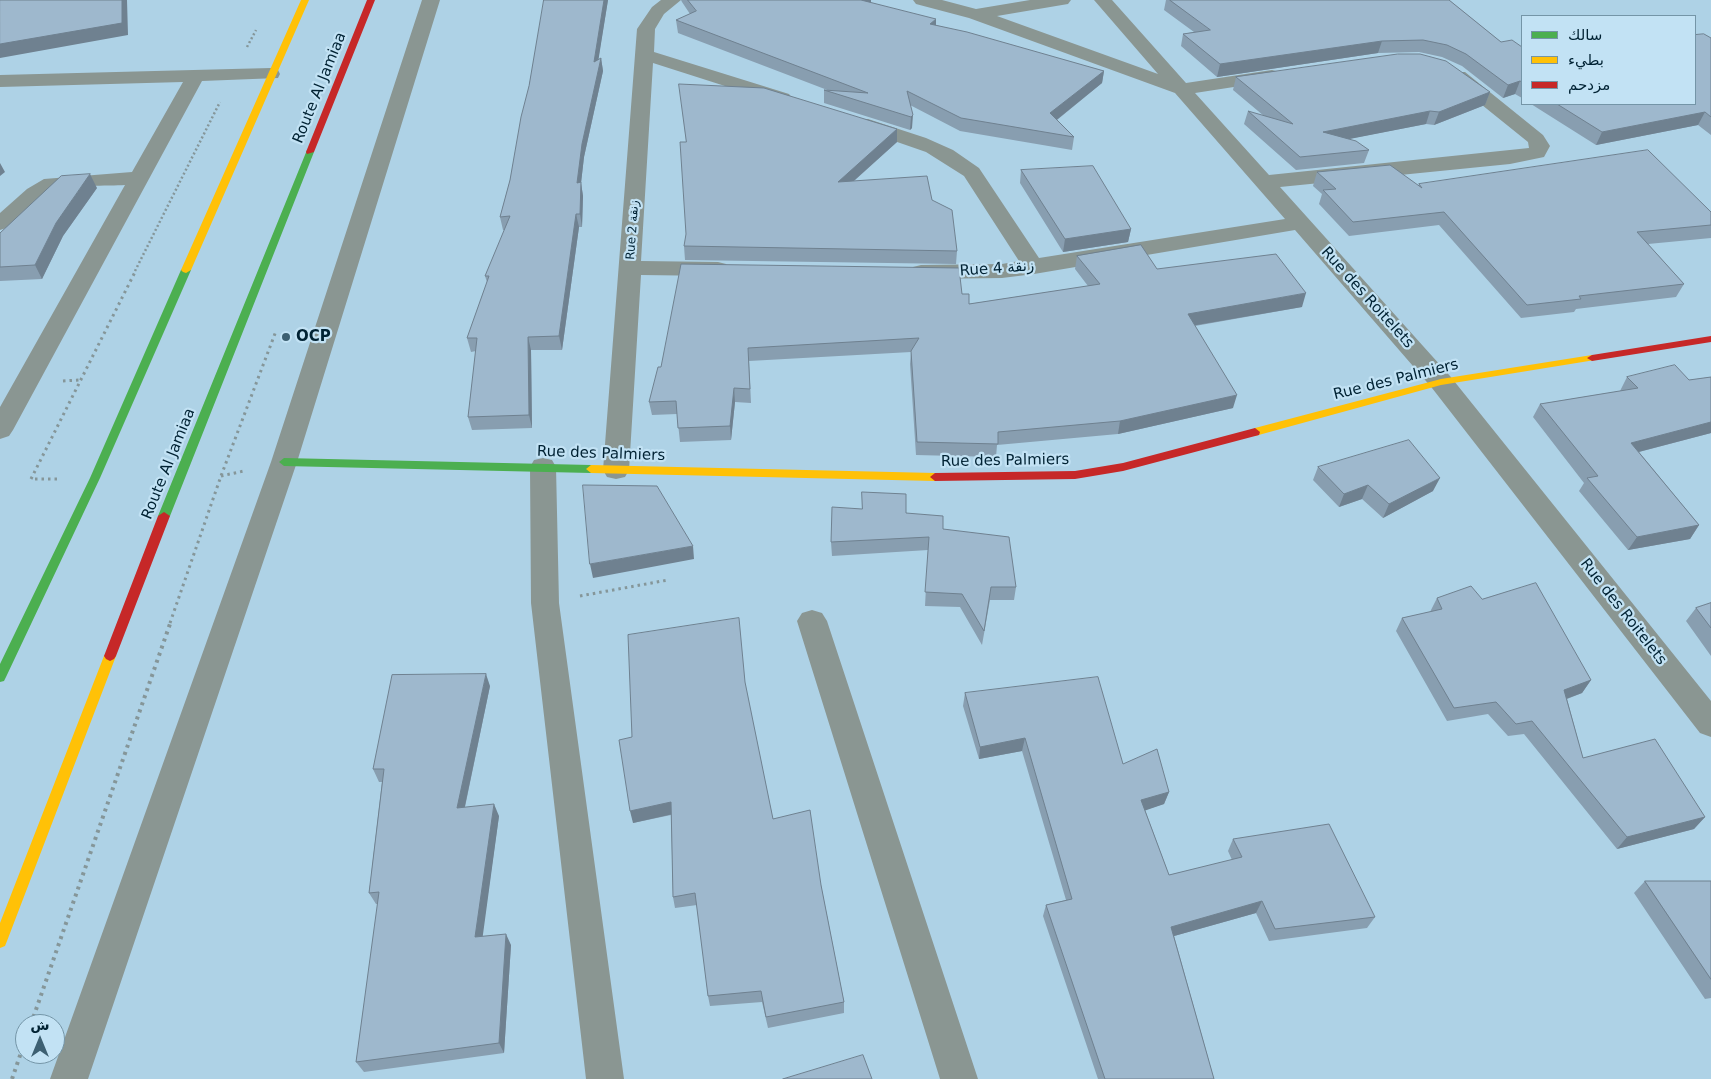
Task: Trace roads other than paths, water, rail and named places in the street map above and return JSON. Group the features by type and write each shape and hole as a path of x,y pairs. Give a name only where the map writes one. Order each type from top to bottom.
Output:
{"main road":[{"path":"0,678 99,469 305,0"},
{"name":"Route Al Jamiaa","path":"0,941 179,476 371,0"},
{"name":"Rue des Palmiers","path":"284,462 982,478 1075,475 1123,467 1441,382 1711,339"}],"street":[{"path":"69,1079 284,462 431,0"},
{"name":"Rue 2 زنقة","path":"616,470 646,29 658,11 672,0"},
{"path":"922,0 975,14 1182,89 1290,74"},
{"path":"975,14 1062,0"},
{"name":"Rue des Roitelets","path":"1103,0 1441,382 1711,724"},
{"path":"645,55 796,102"},
{"path":"1264,182 1510,158 1537,153 1540,146 1536,139 1444,66"},
{"path":"0,82 271,74"},
{"path":"0,430 195,77"},
{"path":"843,117 928,144 959,161 972,172 1034,267"},
{"path":"0,224 34,193 51,183 139,178"},
{"name":"Rue 4 زنقة","path":"905,272 974,272 1034,267 1301,223"},
{"path":"630,268 738,269"},
{"path":"543,467 546,603 605,1079"},
{"path":"812,621 959,1079"}],"place":[{"name":"OCP","path":"286,337"}]}
